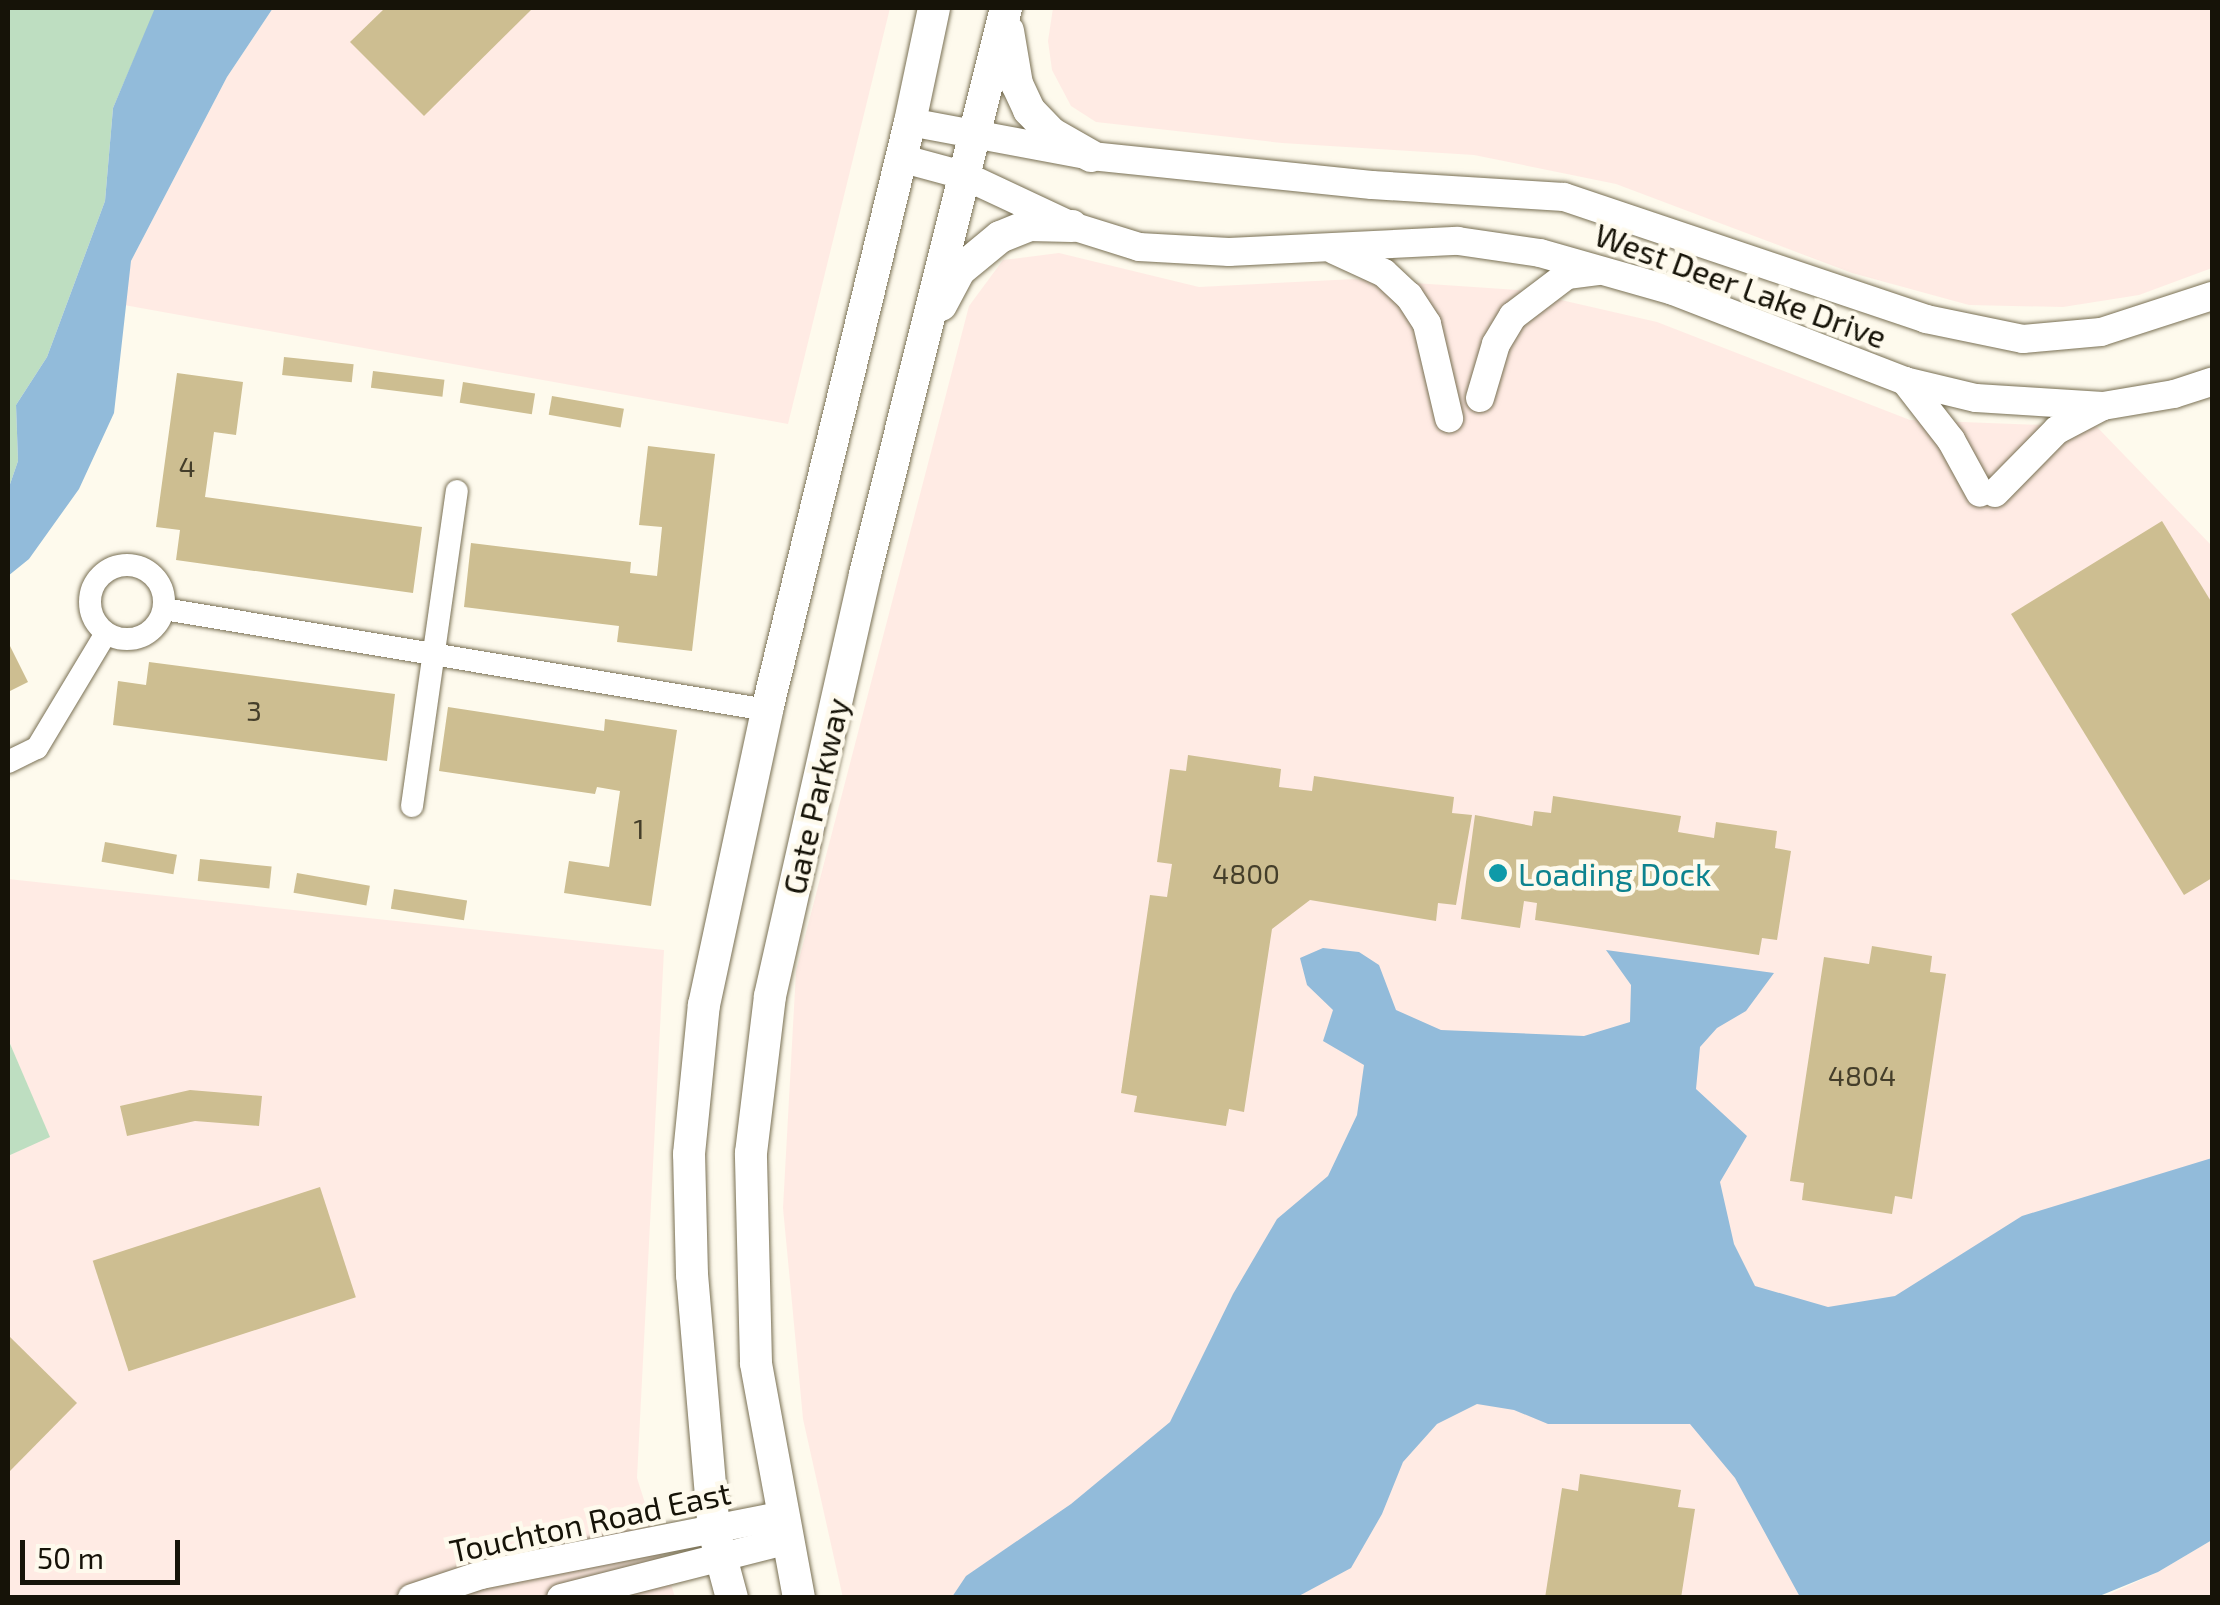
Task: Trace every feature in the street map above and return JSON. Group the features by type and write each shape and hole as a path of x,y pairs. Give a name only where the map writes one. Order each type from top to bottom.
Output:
{"main road":[{"name":"Gate Parkway","path":"732,1598 717,1545 692,1274 689,1154 704,1005 767,710 910,122 934,8"},
{"name":"Gate Parkway","path":"799,1598 756,1363 753,1133 770,996 922,340 1007,8"},
{"path":"1007,8 1008,50 1030,110 1052,134 1091,156"},
{"path":"922,340 960,270 980,249 1028,226 1072,226"}],"street":[{"name":"West Deer Lake Drive","path":"910,122 974,138 1091,156 1372,185 1564,197 1926,319 2023,339 2101,332 2212,296"},
{"name":"West Deer Lake Drive","path":"900,158 963,174 1072,226 1139,247 1229,252 1458,241 1540,253 1673,291 1905,381 1976,398 2103,406 2174,394 2212,382"},
{"path":"1328,248 1384,273 1409,296 1427,324 1449,418"},
{"path":"1480,398 1496,344 1513,316 1568,275 1602,270"},
{"path":"1905,381 1987,493 2057,430 2103,406"},
{"path":"412,806 457,491"},
{"path":"119,566 143,568 160,585 164,609 160,620 142,637 118,638 106,633 92,613 92,589 98,578 119,566"},
{"path":"164,609 767,710"},
{"path":"8,762 37,748 106,633"},
{"name":"Touchton Road East","path":"561,1598 717,1545 786,1527"},
{"name":"Touchton Road East","path":"412,1598 481,1575 717,1545"}],"shaded area":[{"path":"273,8 890,8 788,424 124,305 131,261 227,77"},
{"path":"1053,8 2212,8 2212,268 2139,295 2063,307 1969,305 1852,273 1616,184 1474,155 1282,143 1096,122 1071,106 1052,70 1048,41"},
{"path":"1059,253 1199,287 1355,279 1518,290 1657,322 1910,420 2097,427 2212,546 2212,1296 2071,1597 843,1598 803,1419 783,1208 796,971 969,306 1003,260"},
{"path":"8,879 664,950 637,1478 675,1597 8,1597 8,1156 49,1136 8,1039"},
{"path":"2212,1540 2212,1597 2101,1598 2158,1572"}],"green space":[{"path":"8,8 156,8 113,108 105,201 47,357 16,405 18,461 8,490"},
{"path":"8,1039 50,1137 8,1156"}],"water":[{"path":"155,8 273,8 227,77 131,261 114,413 79,489 29,559 8,576 8,490 18,461 16,405 47,357 105,201 113,108"},
{"path":"1323,948 1359,952 1379,965 1396,1010 1441,1030 1584,1036 1630,1022 1631,985 1606,950 1774,973 1746,1011 1717,1028 1700,1047 1696,1089 1747,1136 1720,1182 1734,1244 1755,1286 1828,1307 1895,1296 2022,1216 2212,1158 2212,1540 2158,1572 2097,1597 1800,1597 1735,1478 1690,1424 1548,1424 1514,1410 1477,1404 1437,1424 1403,1462 1382,1514 1351,1568 1297,1597 952,1597 966,1576 1071,1504 1170,1422 1233,1294 1277,1219 1328,1176 1357,1115 1364,1065 1323,1041 1333,1010 1307,985 1300,958"}],"building":[{"path":"385,8 531,10 424,116 350,42"},
{"path":"284,357 354,364 352,382 282,375"},
{"path":"373,371 444,380 442,397 371,388"},
{"path":"177,373 243,382 236,435 214,432 205,497 422,527 413,593 176,560 180,530 156,527"},
{"path":"463,382 535,393 532,414 460,403"},
{"path":"552,396 624,409 621,427 549,415"},
{"path":"648,446 715,454 692,651 617,642 619,626 464,607 471,543 631,562 630,573 657,576 662,527 639,525"},
{"path":"2162,521 2212,603 2212,878 2184,895 2011,614"},
{"path":"8,642 28,682 8,692"},
{"path":"149,662 395,694 387,761 113,725 118,681 146,685"},
{"path":"448,707 604,731 605,719 677,730 651,906 564,893 569,861 609,867 620,791 597,787 595,794 439,771"},
{"path":"1188,755 1281,769 1279,787 1312,791 1314,776 1454,797 1452,813 1472,815 1456,905 1438,903 1436,921 1310,900 1272,929 1244,1112 1229,1109 1226,1126 1134,1112 1137,1096 1121,1093 1150,895 1167,897 1172,864 1157,862 1170,769 1186,771"},
{"path":"1553,796 1681,816 1678,832 1714,838 1716,822 1777,831 1775,848 1791,851 1777,940 1762,938 1759,955 1535,920 1537,903 1524,901 1520,928 1461,919 1475,815 1532,826 1534,811 1551,813"},
{"path":"105,842 177,855 173,874 102,862"},
{"path":"200,859 272,867 269,888 198,881"},
{"path":"297,873 370,886 366,906 294,893"},
{"path":"394,889 467,901 464,920 391,909"},
{"path":"1872,946 1932,956 1930,972 1946,974 1912,1199 1895,1196 1892,1214 1802,1200 1804,1183 1790,1181 1824,957 1869,964"},
{"path":"190,1090 262,1096 259,1126 195,1121 127,1136 120,1106"},
{"path":"320,1187 356,1297 129,1371 93,1261"},
{"path":"8,1335 77,1403 8,1473"},
{"path":"1580,1474 1681,1490 1678,1507 1695,1509 1681,1598 1545,1598 1562,1488 1578,1491"}],"place":[{"name":"Loading Dock","path":"1498,873"}]}
